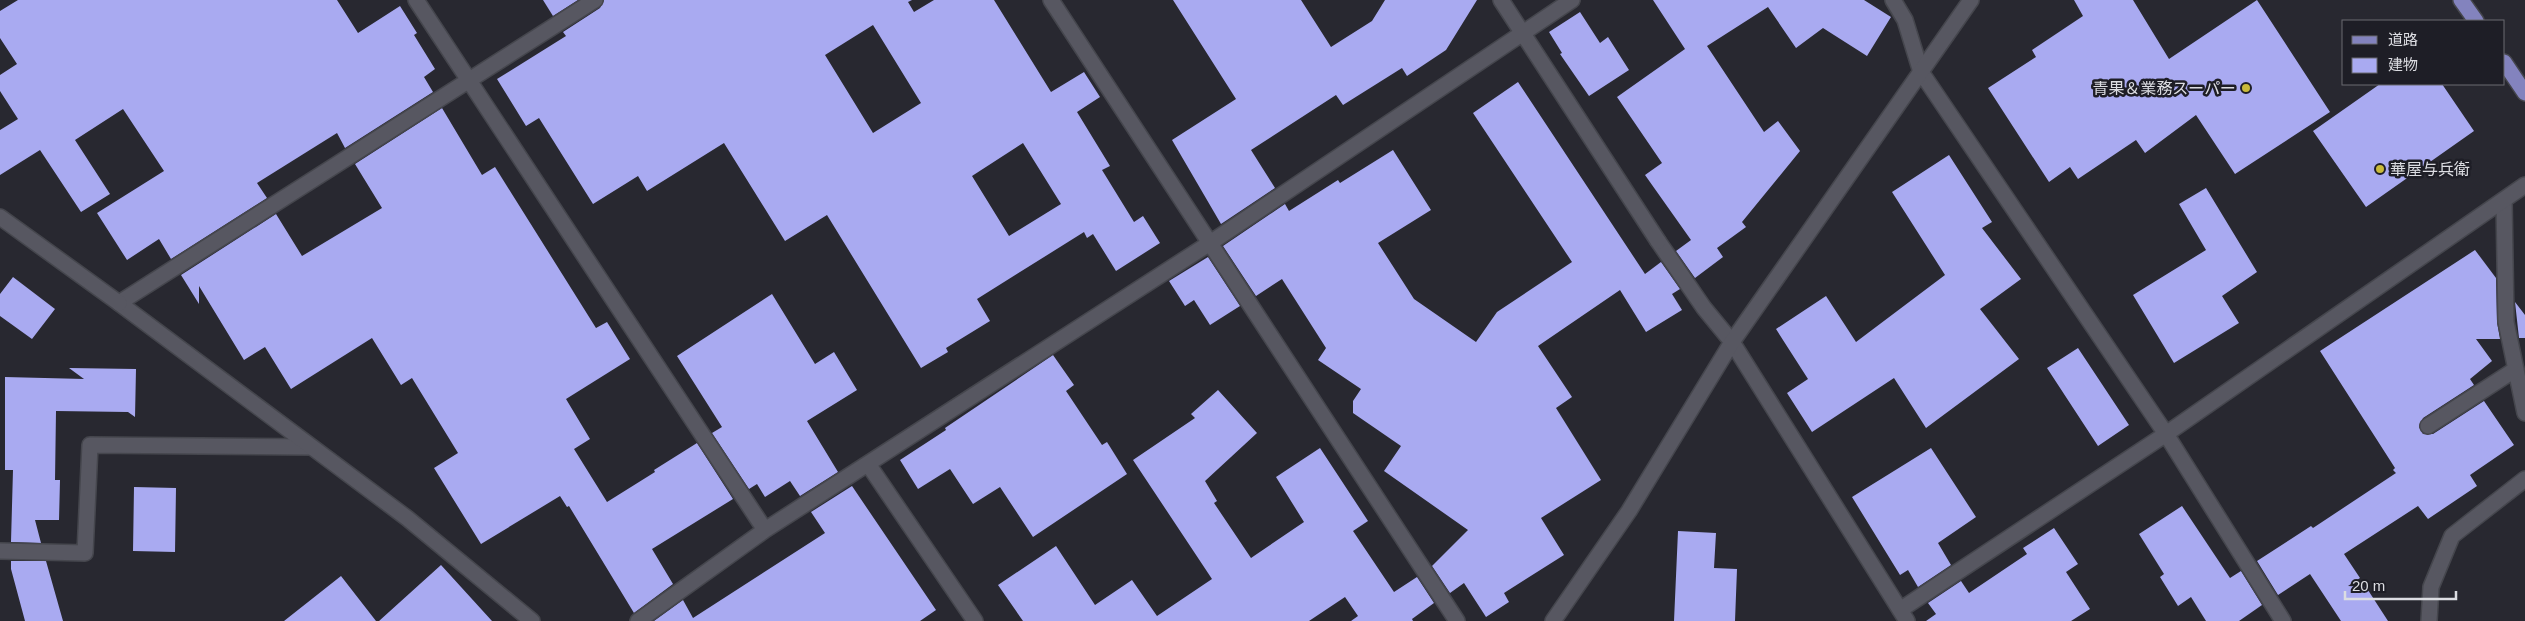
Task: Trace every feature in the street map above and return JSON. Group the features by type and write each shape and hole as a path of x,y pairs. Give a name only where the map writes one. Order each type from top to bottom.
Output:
{"main road":[{"path":"2461,0 2475,20"},
{"path":"2505,63 2525,93"}],"street":[{"path":"416,0 764,530"},
{"path":"119,303 595,0"},
{"path":"1051,0 1457,621"},
{"path":"1501,0 1658,241 1704,308 1732,342 1904,616 2525,185"},
{"path":"638,621 764,530 1210,243 1572,0"},
{"path":"1893,0 1905,20 1921,72 2166,434 2283,621"},
{"path":"1553,621 1629,511 1732,342 1971,0"},
{"path":"2504,200 2506,322 2525,413"},
{"path":"0,217 119,303 406,518 532,621"},
{"path":"2428,426 2516,369"},
{"path":"0,552 85,553 90,445 311,447"},
{"path":"868,464 975,621"},
{"path":"2428,621 2431,587 2452,536 2525,479"}],"building":[{"path":"18,0 337,0 358,33 400,6 417,33 414,35 435,69 424,77 433,92 345,148 337,133 257,183 267,198 171,259 159,239 127,260 97,213 164,171 123,109 75,140 110,194 81,212 40,150 0,175 0,130 18,119 0,91 0,75 17,64 0,38 0,11"},
{"path":"543,0 578,0 553,16"},
{"path":"604,0 912,0 908,2 914,12 934,0 994,0 1051,92 1084,72 1100,97 1077,112 1110,166 1102,170 1134,222 1143,216 1160,243 1116,271 1093,234 1087,238 1084,232 977,299 990,321 946,348 948,352 921,368 827,215 785,241 724,143 647,191 638,176 593,204 539,118 526,126 497,79 566,36 563,32 600,8","holes":["873,25 921,103 873,133 825,55","1023,143 1061,204 1009,236 972,176"]},
{"path":"1173,0 1301,0 1331,47 1372,21 1385,0 1477,0 1446,50 1407,76 1402,68 1343,105 1336,95 1251,150 1275,188 1221,224 1172,140 1236,99"},
{"path":"1653,0 1864,0 1891,17 1867,56 1823,28 1796,48 1768,7 1707,46 1764,132 1778,121 1800,151 1742,222 1746,227 1717,248 1723,257 1695,278 1676,251 1691,240 1645,175 1662,163 1617,97 1685,49"},
{"path":"2074,0 2133,0 2169,59 2257,0 2330,112 2235,174 2196,115 2145,153 2136,140 2078,179 2070,167 2049,182 1988,88 2036,57 2032,50 2083,16"},
{"path":"1580,12 1600,43 1608,37 1629,70 1589,96 1560,54 1562,53 1549,32"},
{"path":"1518,82 1645,274 1661,262 1680,289 1672,294 1682,310 1646,332 1620,290 1538,346 1572,397 1556,408 1601,480 1541,518 1564,555 1504,593 1509,602 1486,617 1464,583 1450,593 1432,566 1468,530 1384,471 1401,446 1353,413 1353,401 1361,389 1318,360 1326,348 1282,279 1256,296 1223,246 1285,204 1289,211 1338,180 1340,183 1393,150 1431,210 1378,243 1414,299 1476,342 1497,312 1572,262 1473,113"},
{"name":"華屋与兵衛","path":"2379,85 2443,85 2474,131 2366,207 2313,131"},
{"path":"442,108 482,175 495,167 596,328 607,322 630,359 566,399 590,439 574,449 607,502 697,443 733,499 652,549 673,584 634,613 569,506 567,507 560,496 481,544 434,468 458,453 412,378 401,385 372,338 291,389 265,347 244,360 199,286 199,304 181,275 276,214 302,256 382,208 355,164"},
{"path":"1949,155 1992,222 1982,228 2021,279 1980,309 2019,359 1926,428 1894,378 1812,432 1787,393 1808,379 1776,329 1826,296 1856,342 1945,275 1892,192"},
{"path":"2206,188 2257,272 2222,296 2239,323 2174,363 2133,295 2206,250 2179,204"},
{"path":"2475,250 2496,278 2497,322 2500,339 2476,339 2492,361 2470,379 2474,385 2423,418 2419,427 2423,434 2433,434 2484,401 2514,445 2470,475 2477,486 2428,519 2418,506 2344,554 2360,578 2348,586 2366,587 2388,621 2341,621 2310,574 2278,595 2257,561 2311,526 2313,528 2396,473 2393,470 2395,468 2320,351"},
{"path":"1208,257 1240,306 1210,325 1194,300 1185,306 1169,281"},
{"path":"13,277 55,309 32,339 0,316 0,294"},
{"path":"772,294 815,364 834,352 857,390 807,421 838,472 800,496 790,481 765,497 757,484 749,489 712,433 722,427 677,356"},
{"path":"2515,302 2525,315 2525,338 2519,338"},
{"path":"2078,348 2129,425 2098,446 2047,368"},
{"path":"1053,355 1074,385 1066,391 1102,445 1107,442 1127,474 1033,537 1000,487 973,504 950,469 918,489 900,460"},
{"path":"69,368 136,369 135,417 128,412 56,411 55,480 60,480 59,520 35,520 41,543 11,542 13,470 5,470 5,377 84,379"},
{"path":"1218,390 1257,433 1205,481 1217,501 1214,503 1251,558 1304,522 1276,477 1320,448 1368,521 1353,531 1394,592 1417,577 1434,603 1412,619 1413,621 1351,621 1358,616 1345,597 1309,621 1023,621 998,585 1056,546 1095,605 1132,580 1157,616 1212,579 1133,460 1195,418 1191,414"},
{"path":"1931,448 1976,517 1938,543 1951,565 1918,587 1908,570 1900,575 1852,497"},
{"path":"852,486 936,610 920,621 654,621 683,600 693,618 825,533 811,512"},
{"path":"134,487 176,488 175,552 133,551"},
{"path":"2182,506 2230,578 2241,571 2262,605 2239,621 2206,621 2191,597 2178,606 2160,577 2164,574 2139,534"},
{"path":"2054,528 2078,564 2066,572 2090,609 2071,621 1926,621 1936,614 1928,603 1961,581 1969,593 2027,554 2023,548"},
{"path":"1678,531 1716,533 1714,568 1737,569 1735,621 1674,621"},
{"path":"11,561 46,561 63,621 25,621 11,569"},
{"path":"441,565 492,621 379,621"},
{"path":"341,576 376,621 284,621"}],"place":[{"name":"青果＆業務スーパー","path":"2246,88"},
{"name":"華屋与兵衛","path":"2380,169"}]}
